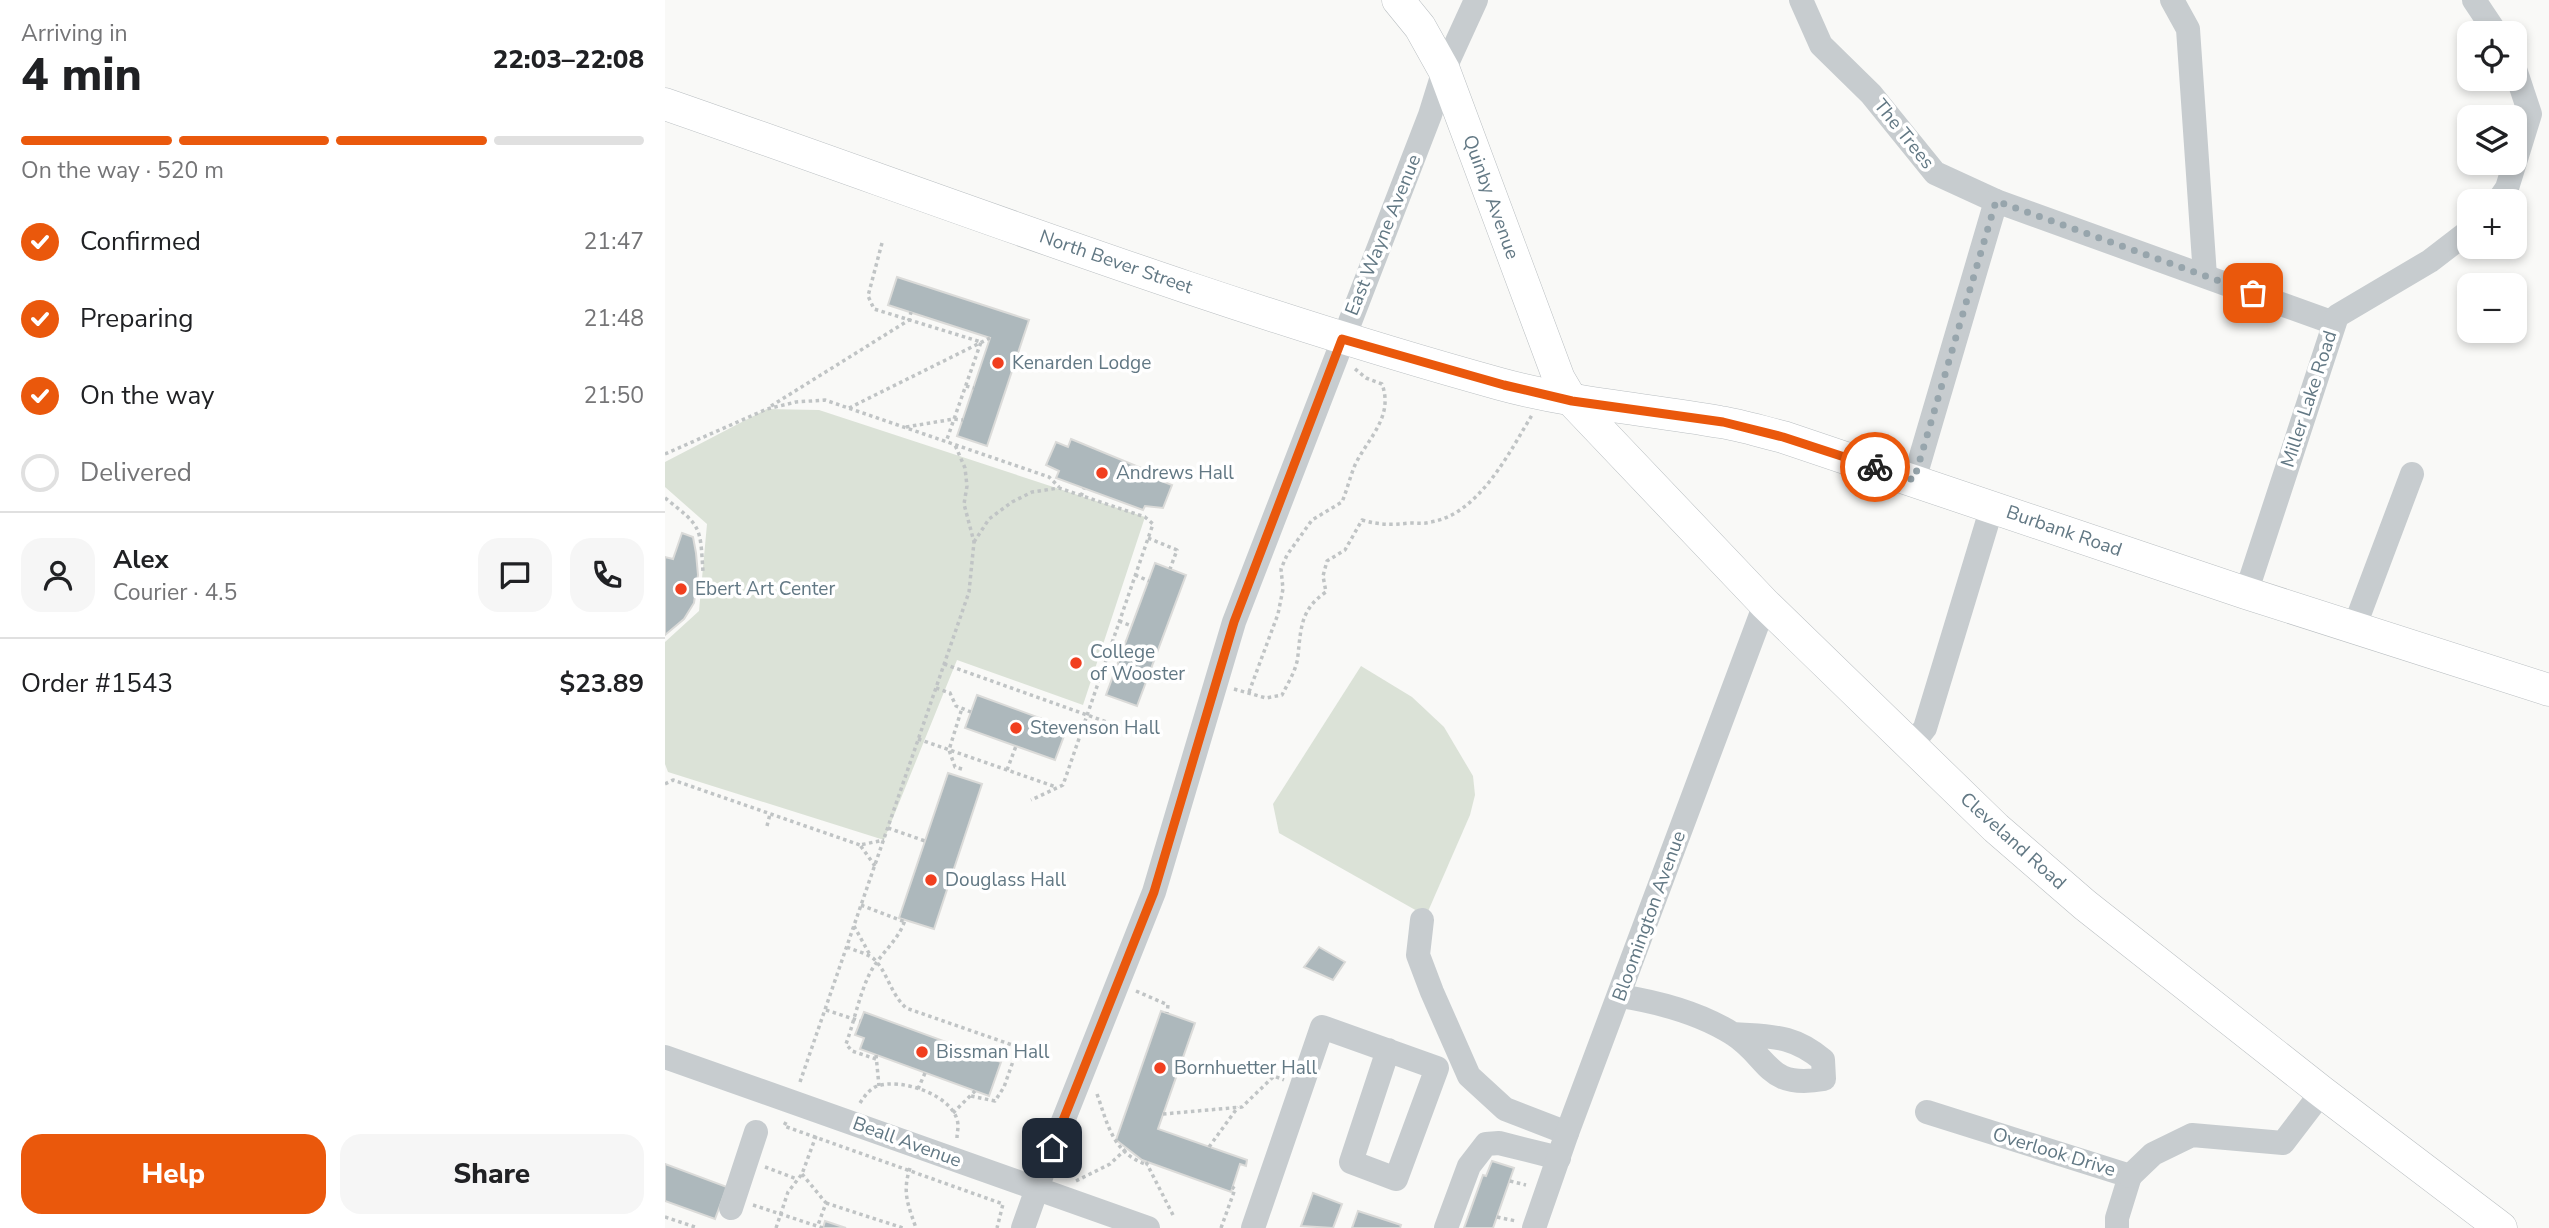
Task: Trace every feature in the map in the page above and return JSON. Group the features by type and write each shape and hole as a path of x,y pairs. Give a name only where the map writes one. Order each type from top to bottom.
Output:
{"main road":[{"name":"Quinby Avenue","path":"1398,0 1420,27 1444,70 1559,379 1572,401"},
{"name":"North Bever Street","path":"665,104 1125,266 1344,351 1572,401"},
{"name":"Burbank Road","path":"1572,401 1723,422 1783,437 2246,593 2549,690"},
{"name":"Cleveland Road","path":"1572,401 1765,604 1996,828 2085,905 2322,1092 2501,1228"}],"street":[{"name":"East Wayne Avenue","path":"1023,1228 1154,892 1234,622 1344,351 1430,116 1444,70 1476,0"},
{"name":"The Trees","path":"1801,0 1821,45 1871,94 1935,173 1996,201 2334,323"},
{"path":"2172,0 2188,29 2205,276"},
{"path":"2474,0 2488,21"},
{"path":"2506,189 2530,114 2522,91"},
{"path":"1914,480 1996,201"},
{"name":"Miller Lake Road","path":"2246,593 2337,316 2430,261 2457,240"},
{"path":"2354,628 2412,474"},
{"path":"1911,746 1925,727 1992,507"},
{"name":"Bloomington Avenue","path":"1534,1228 1765,604"},
{"path":"1422,920 1418,955 1469,1076 1505,1109 1567,1133"},
{"path":"1620,996 1645,1000 1697,1016 1733,1034 1770,1070 1785,1078 1803,1082 1823,1079 1823,1060 1808,1047 1784,1038 1733,1034"},
{"path":"1252,1228 1322,1027 1388,1050 1437,1068 1396,1179 1350,1162 1388,1050"},
{"name":"Beall Avenue","path":"665,1056 1148,1228"},
{"path":"2130,1176 2153,1154 2192,1135 2283,1143 2322,1092"},
{"name":"Overlook Drive","path":"1927,1112 2130,1176 2117,1218 2117,1228"},
{"path":"732,1204 756,1132"},
{"path":"1446,1228 1469,1166 1486,1144 1499,1143 1521,1147 1559,1158"}],"path":[{"path":"882,243 868,296 874,309 981,342"},
{"path":"665,454 767,409 908,320 911,312"},
{"path":"849,408 990,338"},
{"path":"946,442 981,342"},
{"path":"1248,693 1278,614 1283,589 1281,569 1287,555 1312,520 1342,502 1354,467 1367,443 1377,432 1383,416 1386,395 1382,384 1366,378 1344,351"},
{"path":"966,386 974,388"},
{"path":"767,409 796,402 825,400 1049,477 1059,488 1145,517 1153,524 1062,785 1031,800"},
{"path":"1216,683 1266,698 1282,695 1292,676 1298,655 1302,624 1313,601 1326,593 1322,576 1327,561 1345,550 1362,520 1382,526 1433,522 1461,509 1478,497 1498,471 1532,415"},
{"path":"904,427 963,419"},
{"path":"955,445 965,468 967,486 964,505 974,542 969,592 784,1126 1003,1204 997,1228"},
{"path":"974,542 989,519 1012,502 1032,492 1059,488"},
{"path":"1081,496 1084,489"},
{"path":"665,498 692,519 700,534 703,572"},
{"path":"1148,538 1177,550 1170,569"},
{"path":"1135,576 1149,581"},
{"path":"1119,621 1132,626"},
{"path":"944,664 1118,726"},
{"path":"1104,666 1115,670"},
{"path":"936,688 950,693 956,706 971,712"},
{"path":"962,708 949,750 955,767 962,769"},
{"path":"918,739 1058,788"},
{"path":"1007,770 1016,746"},
{"path":"665,784 673,780 860,845 884,840"},
{"path":"767,826 770,814"},
{"path":"888,828 925,841"},
{"path":"860,845 874,866"},
{"path":"861,905 905,921 900,935 876,962 868,977 858,1020 846,1044 852,1051 876,1057 879,1086"},
{"path":"853,926 894,996 907,1008 1018,1047 1004,1087 995,1101 971,1096"},
{"path":"846,947 871,957"},
{"path":"1118,986 1168,1005 1167,1013"},
{"path":"825,1010 858,1020"},
{"path":"918,1088 925,1073"},
{"path":"1163,1114 1242,1107 1274,1076 1301,1088"},
{"path":"859,1105 865,1095 879,1086 903,1084 918,1088 930,1093 953,1113 958,1126 956,1140"},
{"path":"1078,1085 1096,1092 1113,1141 1139,1162 1147,1163 1174,1217"},
{"path":"953,1113 975,1091"},
{"path":"1209,1147 1238,1107"},
{"path":"776,1228 788,1192 802,1174 816,1136"},
{"path":"916,1228 904,1184 917,1146"},
{"path":"1076,1181 1110,1164 1125,1149"},
{"path":"747,1160 798,1180"},
{"path":"802,1174 826,1203 903,1228"},
{"path":"1221,1228 1235,1189 1232,1187"},
{"path":"732,1204 781,1214 819,1227 826,1203"},
{"path":"665,1217 698,1228"}],"shaded area":[{"path":"767,409 819,410 1145,517 1083,705 957,660 884,840 668,772 665,764 665,642 699,611 707,524 665,487 665,462"},
{"path":"1361,666 1412,697 1444,727 1473,776 1475,795 1470,815 1426,916 1279,833 1273,804"}],"building":[{"name":"Kenarden Lodge","path":"897,277 1029,320 987,446 957,436 990,338 888,305"},
{"name":"Andrews Hall","path":"1071,439 1146,470 1148,476 1172,485 1163,508 1145,506 1143,510 1056,478 1059,471 1046,465 1056,442 1068,447"},
{"name":"Ebert Art Center","path":"682,533 693,537 696,553 698,575 694,603 684,619 665,635 665,557 673,559"},
{"path":"1155,563 1186,575 1137,706 1106,695"},
{"name":"Stevenson Hall","path":"977,695 1067,728 1055,760 965,728"},
{"name":"Douglass Hall","path":"948,773 982,784 934,929 899,918"},
{"path":"1319,947 1345,962 1333,980 1304,967"},
{"name":"Bornhuetter Hall","path":"1161,1011 1195,1023 1158,1129 1247,1160 1246,1166 1240,1164 1231,1192 1142,1160 1116,1140"},
{"name":"Bissman Hall","path":"864,1012 1001,1062 989,1096 860,1049 864,1038 855,1035"},
{"path":"1492,1161 1514,1168 1493,1228 1464,1228 1483,1175 1486,1176"},
{"path":"665,1164 727,1187 715,1219 665,1201"},
{"path":"1313,1193 1342,1204 1333,1228 1301,1226"},
{"path":"1358,1211 1401,1225 1400,1228 1352,1228"},
{"path":"825,1221 846,1228 823,1228"}],"way so far":[{"path":"1875,467 1914,480 1996,201 2253,293"}],"place":[{"name":"Kenarden Lodge","path":"998,363"},
{"name":"Andrews Hall","path":"1102,473"},
{"name":"Ebert Art Center","path":"681,589"},
{"name":"College of Wooster","path":"1076,663"},
{"name":"Stevenson Hall","path":"1016,728"},
{"name":"Douglass Hall","path":"931,880"},
{"name":"Bissman Hall","path":"922,1052"},
{"name":"Bornhuetter Hall","path":"1160,1068"}],"route":[{"path":"1052,1148 1154,892 1234,622 1342,339 1504,385 1572,401 1723,422 1783,437 1875,467"}]}
